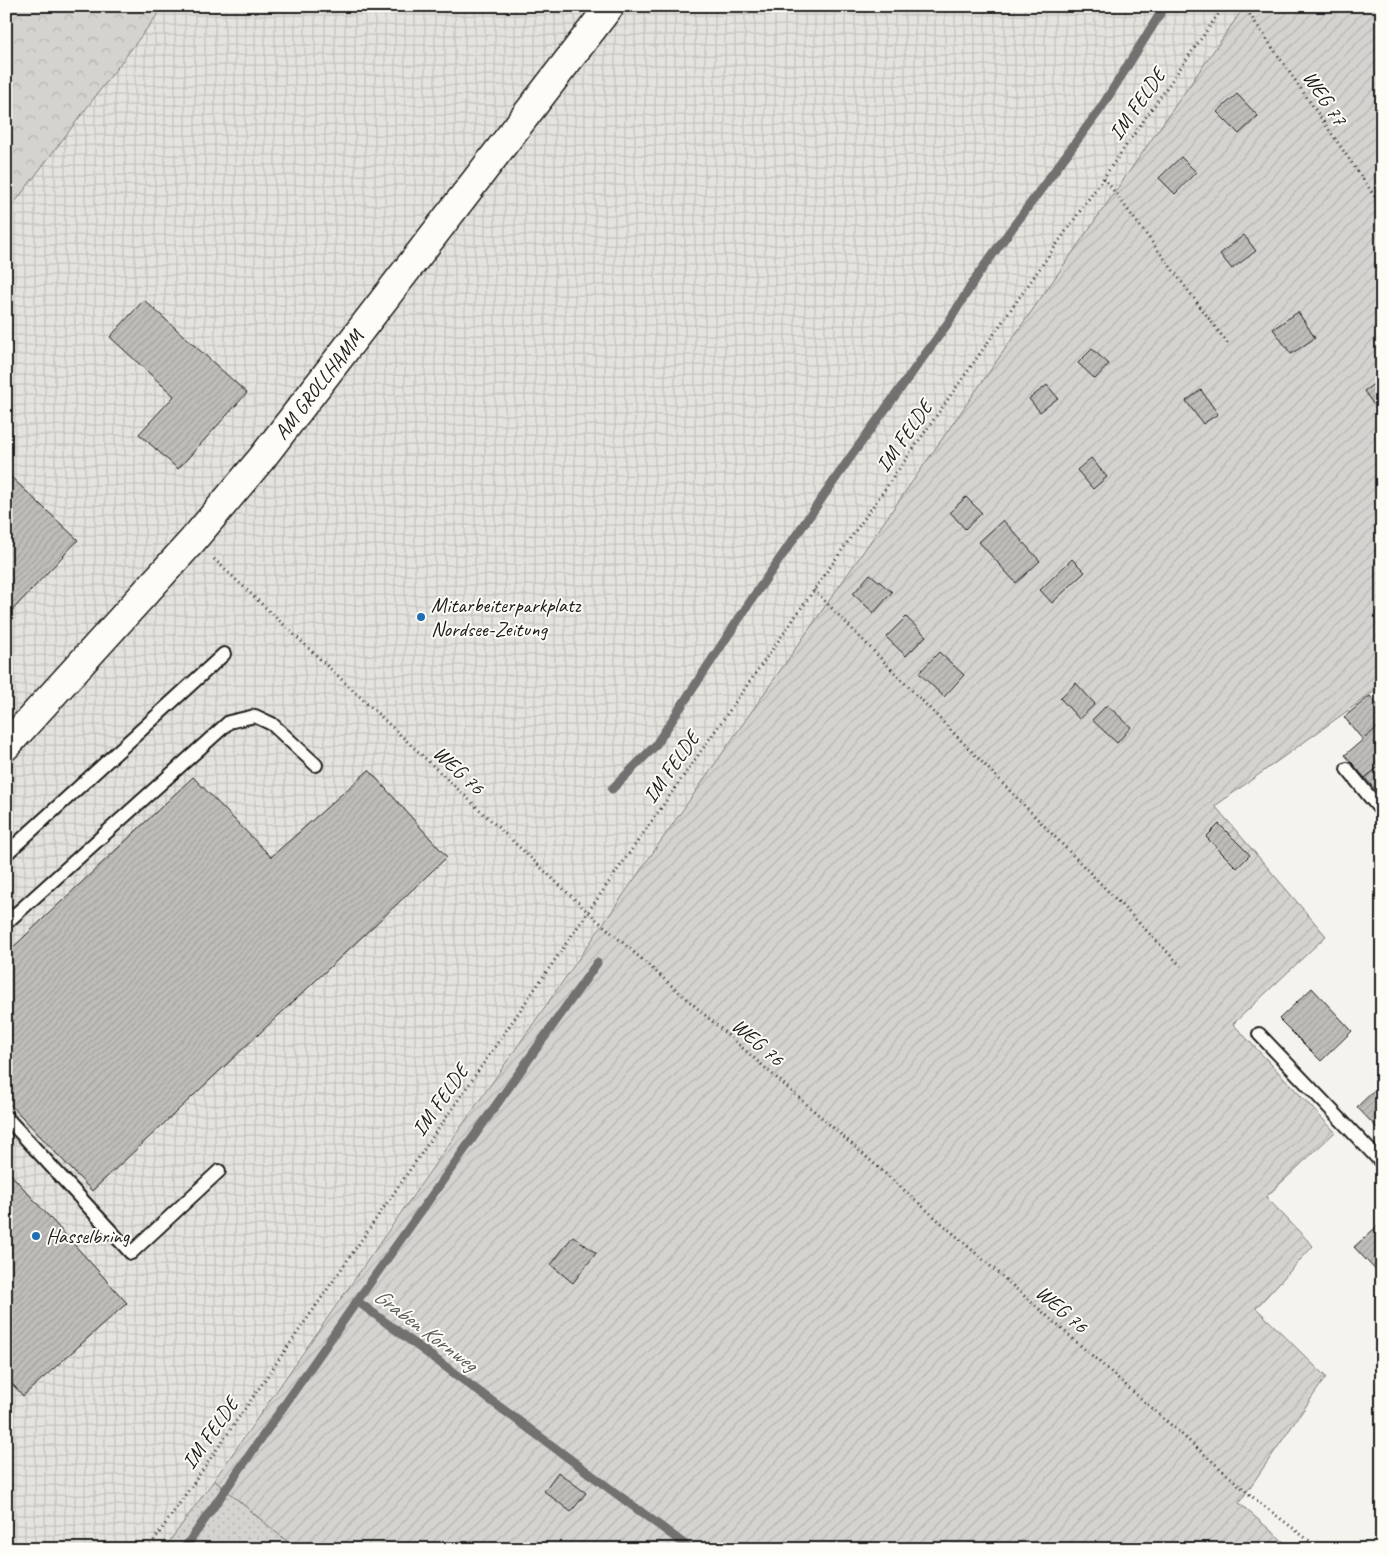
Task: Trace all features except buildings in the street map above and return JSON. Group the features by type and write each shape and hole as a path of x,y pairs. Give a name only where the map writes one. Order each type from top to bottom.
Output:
{"street":[{"name":"AM GROLLHAMM","path":"6,746 193,540 262,458 610,6"}],"lane":[{"path":"6,854 224,654"},
{"path":"7,921 229,722 255,716 272,724 316,765"},
{"path":"1347,769 1382,812"},
{"path":"1259,1034 1382,1163"},
{"path":"6,1117 131,1253 219,1171"}],"path":[{"name":"IM FELDE","path":"148,1549 588,912 1224,6"},
{"name":"WEG 77","path":"1244,6 1382,207"},
{"path":"1104,178 1228,344"},
{"name":"WEG 76","path":"193,540 588,912 1255,1499 1320,1549"},
{"path":"814,590 1181,966"}],"shaded area":[{"path":"164,6 1245,6 164,1549 6,1549 6,214"}],"green space":[{"path":"6,6 164,6 6,214"},
{"path":"1245,6 1382,6 1382,686 1215,806 1326,936 1233,1024 1335,1132 1266,1197 1313,1246 1256,1308 1326,1377 1239,1503 1292,1549 296,1549 214,1480"},
{"path":"214,1480 296,1549 164,1549"}],"waterway":[{"path":"612,789 655,746 754,596 852,455 948,323 979,273 1101,108 1165,6"},
{"path":"184,1549 597,963"},
{"name":"Graben Kornweg","path":"357,1301 691,1549"}],"place":[{"name":"Mitarbeiterparkplatz Nordsee-Zeitung","path":"421,617"},
{"name":"Hasselbring","path":"36,1236"}]}
